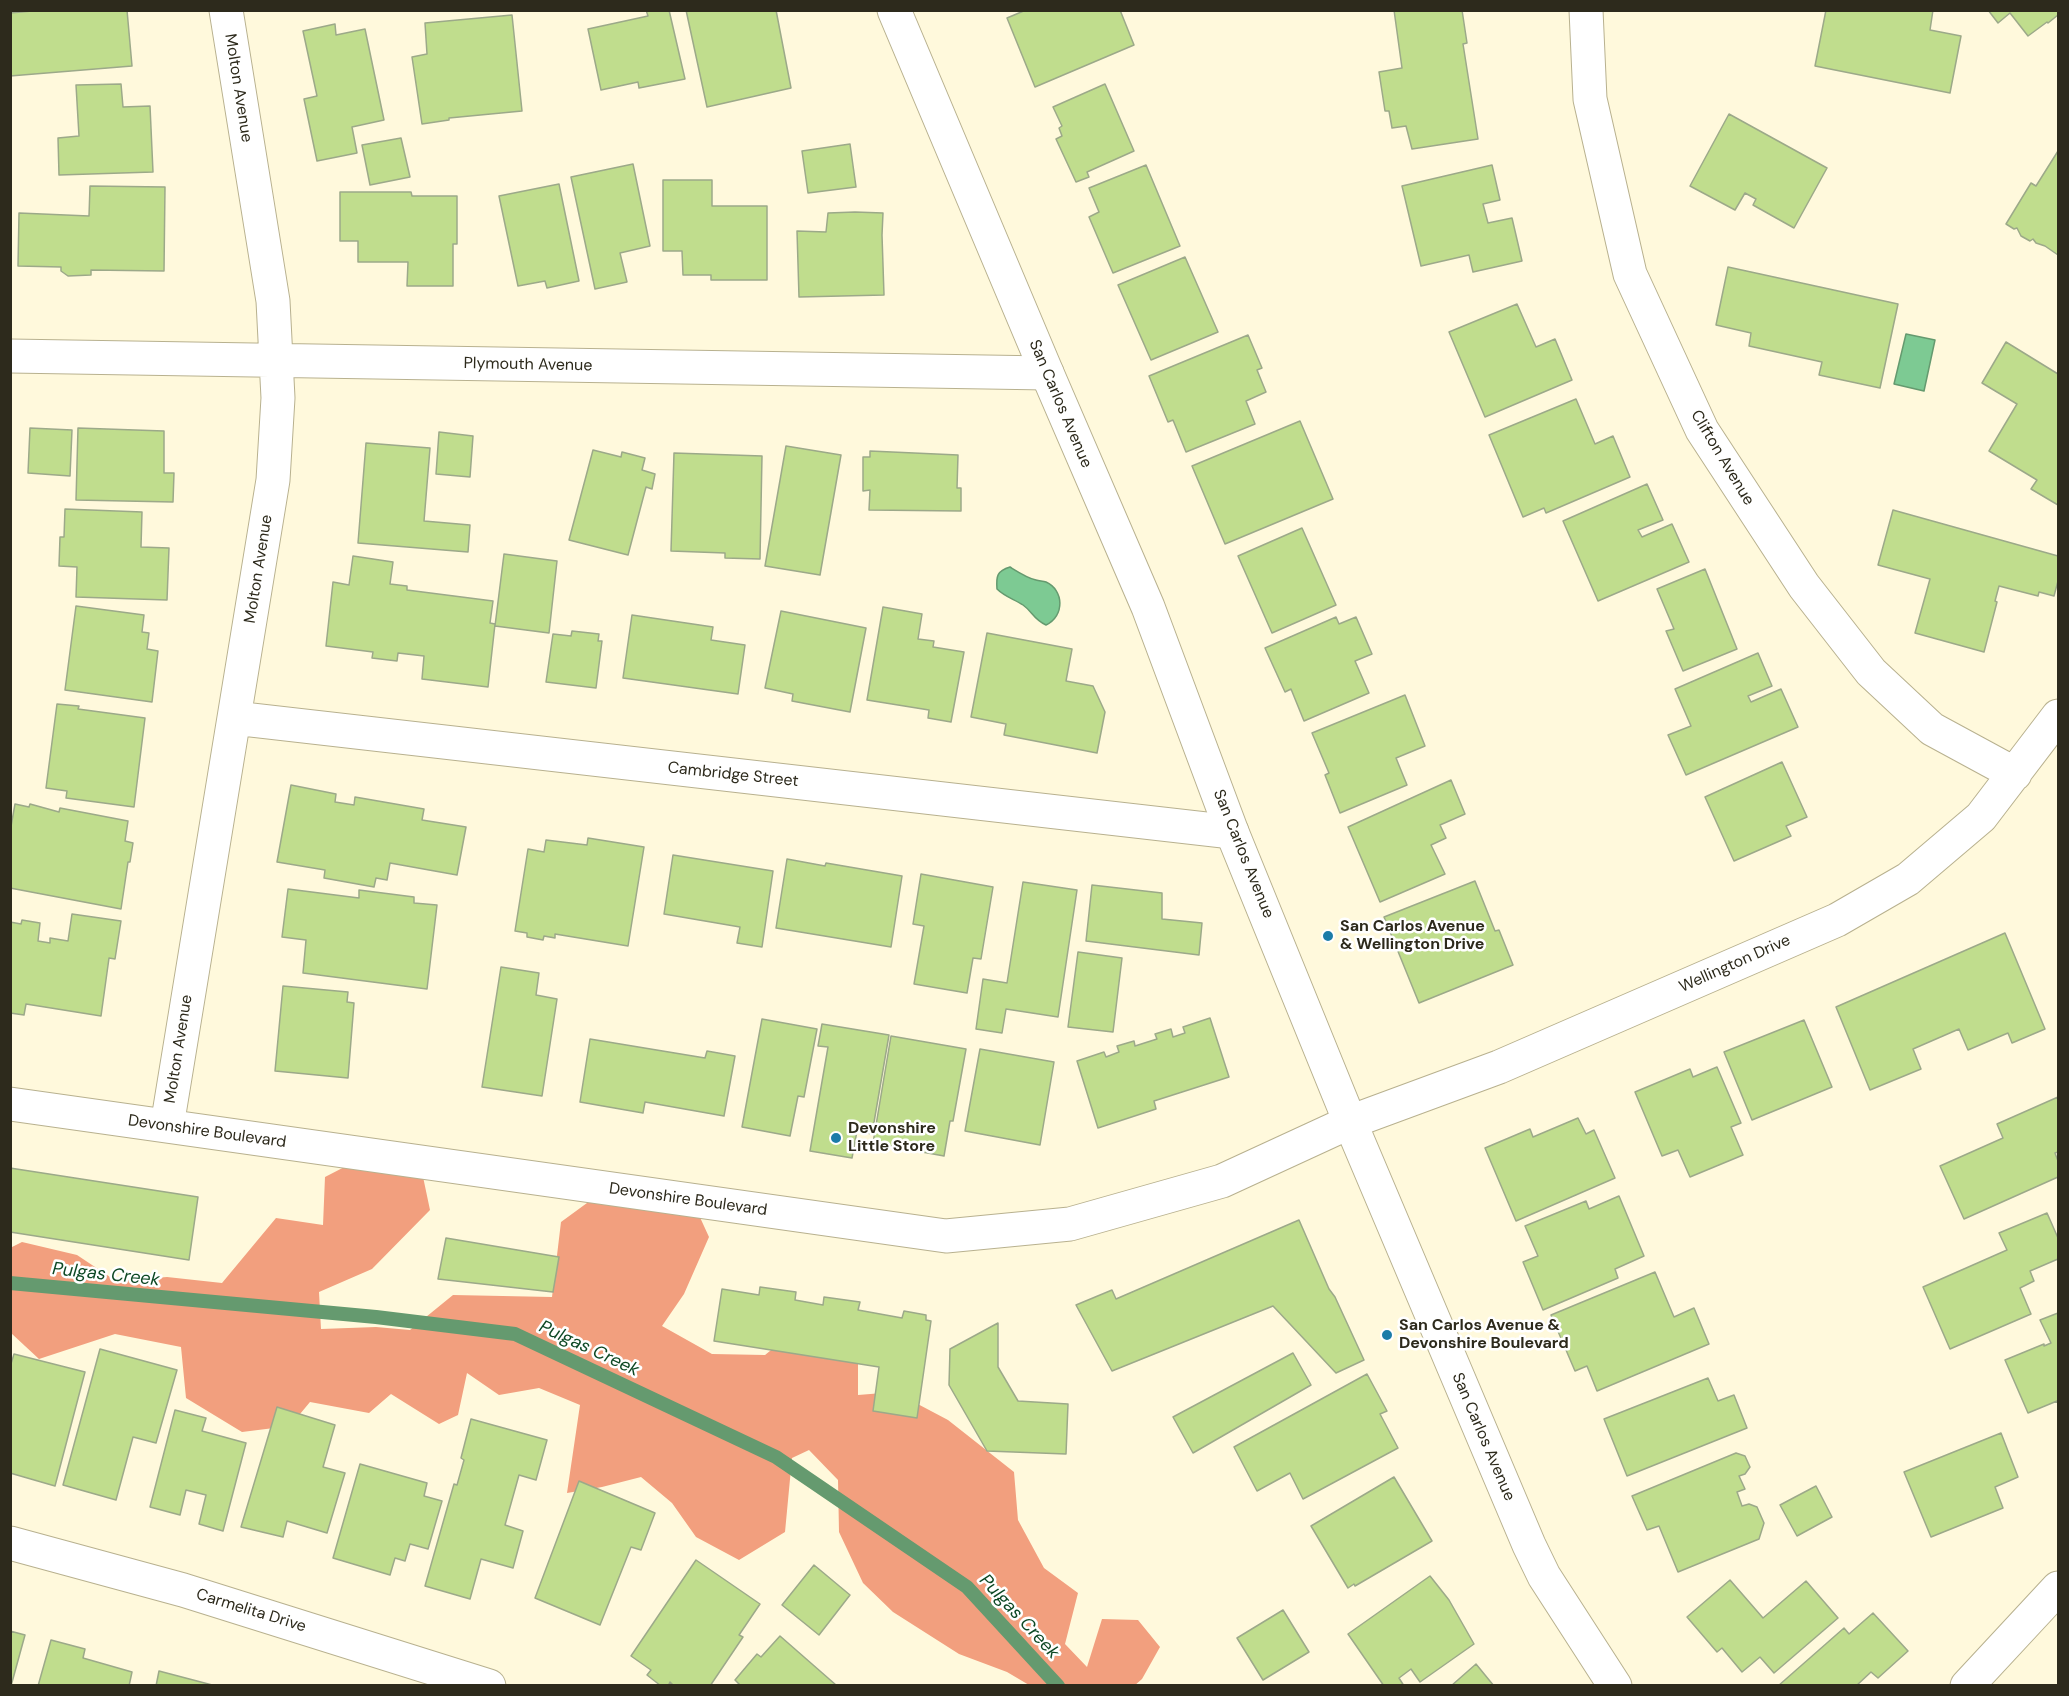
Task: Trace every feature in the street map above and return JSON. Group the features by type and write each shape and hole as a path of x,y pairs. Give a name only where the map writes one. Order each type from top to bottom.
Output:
{"street":[{"name":"Molton Avenue","path":"167,1126 273,480 278,398 273,301 226,10"},
{"name":"San Carlos Avenue","path":"894,10 1148,607 1232,832 1350,1122 1529,1545 1544,1576 1615,1686"},
{"name":"Clifton Avenue","path":"1586,10 1590,99 1629,274 1702,430 1804,586 1871,672 1932,729 2015,774"},
{"name":"Plymouth Avenue","path":"10,356 1047,373"},
{"name":"Wellington Drive","path":"1350,1122 1499,1067 1837,920 1908,879 1981,817 2058,716"},
{"name":"Cambridge Street","path":"234,718 1232,832"},
{"name":"Devonshire Boulevard","path":"10,1104 945,1236 1070,1224 1222,1181 1350,1122"},
{"name":"Carmelita Drive","path":"10,1542 183,1590 489,1686"},
{"path":"1967,1686 2058,1588"}],"shaded area":[{"path":"1906,334 1935,340 1924,391 1894,384"},
{"path":"1010,567 1029,578 1046,582 1056,591 1060,603 1057,616 1052,621 1046,625 1042,623 1023,605 997,589 998,575 1002,570"},
{"path":"358,1160 422,1172 430,1210 372,1269 319,1292 321,1329 376,1327 410,1330 453,1295 552,1297 561,1222 587,1203 645,1182 687,1189 709,1237 684,1294 662,1326 712,1354 765,1355 807,1321 858,1324 858,1395 895,1392 948,1420 1014,1472 1018,1520 1044,1568 1078,1593 1065,1644 1087,1667 1102,1619 1138,1620 1160,1647 1142,1679 1134,1686 1029,1685 1007,1672 959,1654 893,1612 863,1583 839,1532 838,1480 809,1450 792,1458 785,1532 739,1560 696,1537 672,1503 641,1477 567,1493 580,1405 539,1388 499,1395 467,1373 458,1415 439,1424 391,1394 369,1413 310,1402 290,1426 242,1432 186,1398 181,1347 115,1334 39,1359 11,1333 10,1248 22,1242 77,1255 116,1281 167,1277 222,1283 276,1218 323,1225 325,1177"}],"building":[{"path":"43,10 127,10 132,66 10,76 10,13"},
{"path":"646,10 669,10 685,79 639,88 638,82 601,90 588,29 648,16"},
{"path":"686,10 776,10 791,88 707,107"},
{"path":"1026,10 1120,10 1134,45 1035,87 1007,18"},
{"path":"1394,10 1462,10 1467,43 1463,44 1478,139 1412,149 1406,126 1392,128 1389,111 1385,111 1379,72 1402,68"},
{"path":"1826,10 1933,10 1930,30 1961,36 1950,93 1815,66"},
{"path":"1988,10 2058,10 2058,15 2028,36 2010,13 1998,23"},
{"path":"512,15 522,111 449,118 449,120 422,124 412,57 427,54 425,23"},
{"path":"335,24 336,35 365,29 384,120 352,127 357,153 317,161 304,99 317,96 303,31"},
{"path":"121,84 123,107 150,106 153,172 59,175 58,138 79,136 76,85"},
{"path":"1105,84 1134,151 1087,172 1089,177 1076,182 1056,139 1062,136 1059,128 1062,126 1053,107"},
{"path":"1729,114 1827,168 1794,228 1753,205 1756,199 1745,193 1735,210 1690,186"},
{"path":"401,138 410,177 370,185 362,145"},
{"path":"850,144 856,187 808,193 802,151"},
{"path":"2058,151 2058,255 2033,239 2030,241 2021,236 2017,228 2014,229 2006,224 2031,183 2036,186"},
{"path":"633,164 650,246 620,253 627,282 595,289 571,177"},
{"path":"1146,165 1180,246 1113,273 1089,217 1099,212 1089,188"},
{"path":"1492,165 1500,200 1483,204 1488,223 1512,218 1522,261 1473,272 1469,255 1421,266 1402,186"},
{"path":"663,180 712,180 712,206 767,206 767,280 711,280 711,275 683,275 682,251 663,251"},
{"path":"559,184 579,281 547,288 545,281 518,286 499,196"},
{"path":"90,186 165,187 164,271 91,270 91,275 68,276 61,271 61,267 18,266 19,213 89,216"},
{"path":"340,192 411,192 412,196 457,196 457,244 453,244 453,286 407,286 408,262 358,262 358,241 340,241"},
{"path":"828,213 883,213 884,295 799,297 797,231 826,232"},
{"path":"1185,257 1218,332 1151,360 1118,285"},
{"path":"1728,267 1898,304 1880,388 1819,375 1822,362 1749,346 1751,333 1716,325"},
{"path":"1517,304 1536,347 1555,339 1572,380 1485,417 1449,332"},
{"path":"1248,335 1262,368 1257,370 1266,392 1246,401 1255,424 1186,452 1173,420 1168,422 1149,376"},
{"path":"2006,342 2058,374 2058,505 2031,489 2037,480 1989,451 2017,404 1982,383"},
{"path":"1576,399 1595,444 1613,436 1630,477 1546,513 1544,508 1523,517 1489,435"},
{"path":"1300,421 1333,499 1225,544 1192,466"},
{"path":"30,428 72,430 70,476 28,473"},
{"path":"78,428 164,431 164,473 174,473 173,502 76,500"},
{"path":"439,432 473,436 470,477 436,474"},
{"path":"366,443 430,448 424,521 470,525 468,552 358,543"},
{"path":"786,446 841,455 820,575 765,566"},
{"path":"593,450 621,457 622,452 645,458 642,470 655,474 652,489 646,487 628,555 569,540"},
{"path":"870,451 958,455 957,488 961,488 961,511 869,510 870,490 863,491 863,457 870,457"},
{"path":"674,453 762,456 760,559 725,558 725,553 671,551"},
{"path":"1647,484 1663,520 1638,530 1642,537 1672,524 1689,562 1598,601 1563,521"},
{"path":"65,509 142,512 141,547 169,548 167,600 76,597 77,567 59,566 60,537 64,537"},
{"path":"1893,510 2058,556 2058,581 2054,596 2039,592 2038,596 1999,586 1984,652 1915,633 1930,579 1878,565"},
{"path":"1302,528 1336,605 1272,633 1238,556"},
{"path":"504,554 557,561 549,633 495,626"},
{"path":"353,556 393,562 390,584 407,586 407,590 493,601 490,623 495,624 488,687 422,679 424,656 398,653 397,661 372,658 373,652 326,646 333,582 349,585"},
{"path":"1705,569 1737,649 1683,671 1666,631 1674,629 1657,589"},
{"path":"76,606 144,615 142,632 149,633 147,649 158,651 152,702 65,690"},
{"path":"883,607 922,614 918,639 934,641 933,647 964,652 951,722 928,718 929,710 867,700"},
{"path":"781,611 866,628 850,712 792,701 793,694 765,688"},
{"path":"632,615 713,627 711,640 745,645 738,694 623,678"},
{"path":"1336,617 1339,624 1356,617 1372,654 1355,661 1369,693 1304,721 1291,689 1285,692 1265,648"},
{"path":"572,631 599,634 598,641 602,641 596,688 546,682 553,634 571,636"},
{"path":"987,633 1072,649 1066,681 1093,686 1105,712 1097,753 1004,735 1006,724 971,717"},
{"path":"1758,653 1772,686 1748,696 1751,702 1781,689 1798,727 1686,775 1668,735 1691,726 1675,689"},
{"path":"1405,695 1425,746 1396,758 1407,785 1340,813 1325,775 1329,773 1312,733"},
{"path":"57,704 145,718 134,807 66,798 67,791 46,788"},
{"path":"1782,762 1807,817 1786,826 1791,836 1734,861 1705,797"},
{"path":"1451,780 1465,814 1440,825 1446,838 1431,845 1445,874 1380,902 1348,827"},
{"path":"291,785 336,794 335,802 354,805 355,797 424,809 422,820 466,827 457,875 390,863 387,880 376,878 374,887 324,878 325,870 277,862"},
{"path":"15,804 29,807 30,804 59,812 60,808 128,821 125,841 133,843 121,909 10,888 10,832"},
{"path":"588,838 644,847 628,946 555,934 555,938 544,936 543,940 527,937 527,933 515,931 528,849 544,852 546,840 587,845"},
{"path":"673,855 773,871 762,947 737,943 740,927 664,914"},
{"path":"787,859 902,876 891,947 776,928"},
{"path":"921,874 993,887 981,959 973,958 967,993 914,984 924,926 913,924"},
{"path":"1475,881 1495,931 1499,930 1513,965 1419,1003 1384,917"},
{"path":"1023,882 1077,890 1058,1017 1006,1009 1002,1033 976,1029 983,979 1007,983"},
{"path":"1092,885 1162,893 1162,919 1202,923 1199,955 1086,941"},
{"path":"288,889 359,898 359,890 414,897 414,903 437,905 427,989 303,973 306,940 282,937"},
{"path":"72,914 121,921 115,959 109,958 101,1016 26,1004 24,1015 10,1013 10,922 21,924 22,920 40,923 38,941 50,943 50,938 68,941"},
{"path":"2005,933 2045,1029 2012,1043 2008,1033 1968,1050 1959,1029 1913,1049 1921,1069 1870,1090 1836,1007"},
{"path":"1078,952 1122,958 1113,1032 1068,1027"},
{"path":"501,967 539,973 536,995 557,999 542,1096 482,1087"},
{"path":"283,986 348,992 347,1002 354,1003 348,1078 275,1071"},
{"path":"1210,1018 1229,1077 1154,1101 1156,1109 1098,1128 1077,1061 1104,1052 1106,1057 1119,1052 1117,1046 1134,1041 1135,1046 1157,1039 1155,1034 1171,1029 1173,1037 1185,1033 1183,1027"},
{"path":"762,1019 817,1029 804,1097 798,1096 790,1136 742,1127"},
{"path":"1804,1020 1832,1087 1752,1120 1724,1052"},
{"path":"822,1024 889,1035 872,1134 857,1131 852,1158 810,1151 828,1047 818,1046"},
{"path":"891,1036 966,1049 944,1156 873,1143"},
{"path":"590,1039 705,1058 707,1051 735,1056 724,1116 645,1102 643,1113 580,1102"},
{"path":"980,1049 1054,1062 1040,1145 965,1131"},
{"path":"1717,1067 1741,1123 1731,1127 1743,1155 1690,1177 1678,1150 1662,1156 1635,1092 1690,1069 1693,1077"},
{"path":"2058,1097 2058,1152 2055,1153 2058,1161 2058,1177 1964,1219 1940,1166 2003,1138 1997,1124"},
{"path":"1578,1118 1586,1134 1594,1130 1615,1178 1516,1221 1485,1148 1530,1129 1533,1137"},
{"path":"10,1168 198,1197 189,1260 10,1232"},
{"path":"1619,1196 1644,1256 1615,1269 1618,1278 1543,1310 1523,1262 1538,1256 1525,1226 1586,1201 1589,1209"},
{"path":"2047,1213 2058,1238 2058,1259 2030,1271 2034,1281 2020,1288 2031,1314 1950,1349 1923,1287 2007,1250 1999,1233"},
{"path":"1299,1220 1329,1289 1335,1297 1364,1360 1336,1373 1273,1306 1112,1371 1076,1305 1112,1290 1116,1299"},
{"path":"446,1238 559,1257 553,1292 438,1279"},
{"path":"1655,1272 1674,1317 1694,1308 1709,1344 1597,1391 1587,1366 1575,1371 1551,1315"},
{"path":"760,1287 796,1292 795,1300 823,1305 824,1297 860,1302 858,1310 902,1318 904,1311 926,1315 926,1320 931,1321 917,1418 873,1411 879,1367 714,1341 722,1289 759,1295"},
{"path":"2058,1313 2058,1404 2057,1401 2028,1413 2005,1360 2051,1343 2040,1320"},
{"path":"998,1323 998,1367 1018,1401 1068,1404 1066,1454 987,1451 949,1385 950,1349"},
{"path":"100,1349 177,1370 156,1443 133,1437 116,1500 63,1485"},
{"path":"1293,1353 1311,1385 1193,1453 1173,1417"},
{"path":"14,1354 85,1372 55,1486 10,1473 10,1367"},
{"path":"1367,1374 1387,1411 1380,1414 1398,1448 1303,1499 1290,1473 1257,1491 1234,1447"},
{"path":"1708,1378 1718,1401 1734,1395 1747,1428 1627,1476 1604,1419"},
{"path":"277,1407 335,1425 323,1467 345,1473 327,1533 287,1521 283,1537 241,1527"},
{"path":"175,1410 206,1418 202,1431 246,1443 223,1531 199,1524 206,1495 186,1490 180,1515 150,1507"},
{"path":"471,1419 547,1440 536,1480 519,1475 505,1525 523,1531 513,1568 481,1559 470,1599 425,1586 454,1484 457,1485 464,1460 461,1458"},
{"path":"2001,1433 2018,1477 1995,1487 2003,1508 1931,1537 1904,1472"},
{"path":"1736,1453 1745,1456 1750,1467 1745,1474 1739,1476 1745,1489 1737,1492 1742,1506 1749,1504 1757,1507 1764,1523 1759,1539 1678,1572 1659,1526 1647,1530 1632,1496"},
{"path":"360,1464 427,1483 424,1496 442,1501 428,1549 410,1544 405,1561 395,1558 390,1575 333,1558"},
{"path":"1394,1477 1432,1541 1348,1588 1311,1526"},
{"path":"579,1481 655,1513 641,1550 631,1547 600,1625 535,1598"},
{"path":"1816,1486 1832,1517 1797,1536 1780,1505"},
{"path":"696,1560 760,1604 739,1635 743,1637 710,1686 674,1686 670,1682 668,1686 661,1686 647,1675 651,1670 631,1656"},
{"path":"814,1565 850,1595 819,1635 782,1605"},
{"path":"1430,1576 1449,1600 1474,1644 1420,1682 1411,1669 1399,1678 1404,1686 1384,1686 1348,1634"},
{"path":"1730,1580 1763,1618 1806,1581 1838,1618 1774,1673 1760,1657 1742,1672 1722,1648 1717,1652 1687,1617"},
{"path":"1283,1610 1309,1652 1263,1680 1237,1638"},
{"path":"1873,1613 1908,1651 1878,1678 1871,1672 1856,1686 1778,1686 1844,1628 1849,1634"},
{"path":"10,1631 25,1635 11,1686 10,1686"},
{"path":"780,1636 836,1686 741,1686 735,1680 757,1654 761,1657"},
{"path":"51,1640 85,1649 83,1658 132,1672 129,1686 38,1686"},
{"path":"1476,1664 1494,1686 1451,1686"},
{"path":"159,1671 216,1686 156,1686"}],"waterway":[{"name":"Pulgas Creek","path":"10,1283 376,1317 515,1334 776,1457 967,1587 1058,1686"}],"place":[{"name":"San Carlos Avenue & Wellington Drive","path":"1328,936"},
{"name":"Devonshire Little Store","path":"836,1138"},
{"name":"San Carlos Avenue & Devonshire Boulevard","path":"1387,1335"}]}
